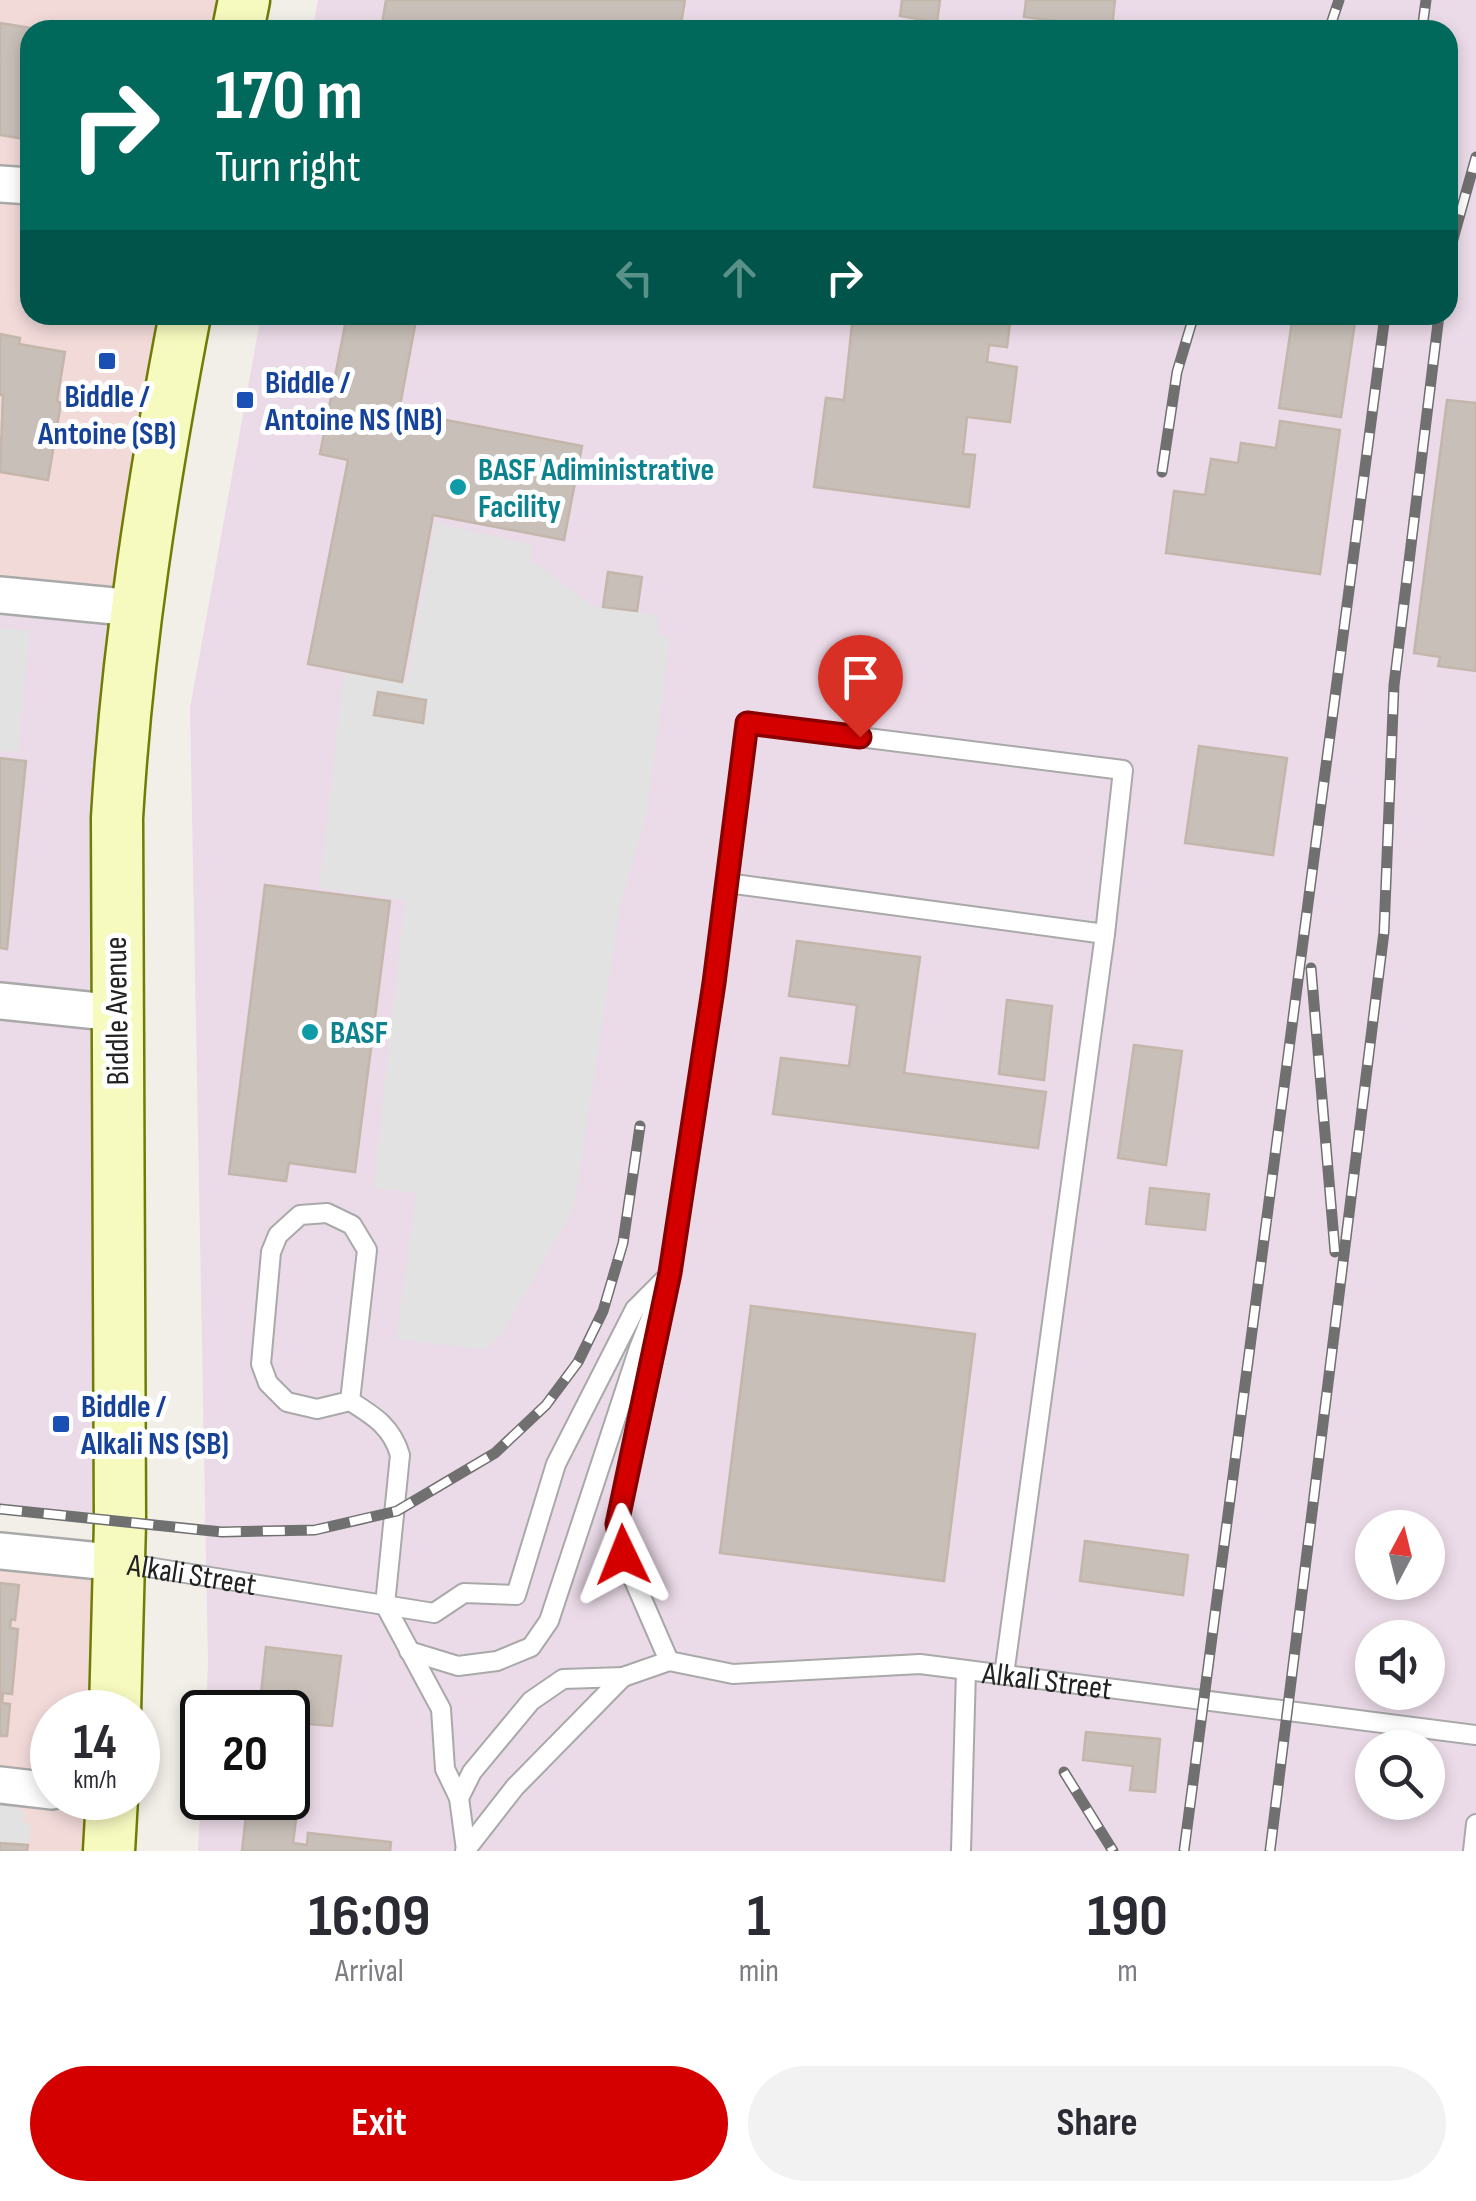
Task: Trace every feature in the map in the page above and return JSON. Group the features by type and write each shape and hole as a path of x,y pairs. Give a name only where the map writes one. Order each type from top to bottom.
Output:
{"main road":[{"name":"Biddle Avenue","path":"116,1690 120,1563 117,818 135,608 183,325"},
{"path":"109,1851 111,1820"}],"street":[{"path":"0,595 135,608"},
{"path":"0,1001 117,1013"},
{"name":"Alkali Street","path":"0,1551 120,1563"},
{"path":"0,1785 30,1789"}],"lane":[{"path":"459,1798 472,1772 531,1700 563,1679 623,1677 669,1661 623,1555 617,1524 670,1273 747,723 1123,770 1105,934 1004,1675"},
{"path":"726,883 1105,934"},
{"path":"350,1401 367,1250 352,1225 327,1213 300,1215 278,1235 271,1252 261,1364 268,1383 286,1402 317,1409 350,1401 376,1417 394,1436 400,1455 385,1605 442,1709 445,1769 459,1798 465,1850"},
{"path":"409,1652 458,1666 497,1661 532,1647 549,1621 638,1348 670,1273"},
{"name":"Alkali Street","path":"120,1563 434,1613 464,1593 516,1595 556,1464 635,1309 670,1273"},
{"name":"Alkali Street","path":"669,1661 733,1674 920,1664 1476,1735"},
{"path":"961,1851 966,1670"},
{"path":"465,1850 515,1787 623,1677"},
{"path":"1473,1851 1476,1824"}],"shaded area":[{"path":"0,0 244,0 240,20 20,20 20,325 183,325 135,608 0,595"},
{"path":"318,0 1476,0 1476,1851 198,1851 200,1820 310,1820 310,1690 207,1690 190,708 259,325 1458,325 1458,20 314,20"},
{"path":"435,523 532,545 530,563 540,566 592,606 657,615 658,634 670,639 647,813 620,907 574,1208 502,1334 485,1350 396,1339 416,1193 373,1188 405,900 319,888 344,671 406,682"},
{"path":"0,595 135,608 120,1522 0,1509"},
{"path":"0,628 30,631 18,752 0,751"},
{"path":"0,1551 120,1563 116,1690 30,1690 30,1820 111,1820 109,1851 0,1851"},
{"path":"0,1804 24,1810 24,1822 31,1824 28,1845 0,1843"}],"building":[{"path":"386,0 685,0 682,20 383,20"},
{"path":"902,0 940,0 937,20 900,16"},
{"path":"1026,0 1115,0 1113,20 1024,17"},
{"path":"0,23 20,26 20,138 0,135"},
{"name":"BASF Adiministrative Facility","path":"345,325 415,325 399,411 582,446 564,540 433,515 402,682 308,664 348,460 320,454"},
{"path":"852,325 1010,325 1007,347 989,345 987,362 1017,367 1010,422 967,417 963,454 975,455 969,507 814,487 826,398 844,400"},
{"path":"1291,325 1355,325 1341,417 1279,408"},
{"path":"0,334 20,338 19,344 65,352 48,480 0,472"},
{"path":"1447,400 1476,403 1476,671 1438,666 1440,657 1414,653"},
{"path":"1280,421 1340,430 1320,574 1166,553 1174,491 1205,495 1211,459 1238,463 1241,443 1276,448"},
{"path":"608,572 642,577 637,611 603,607"},
{"path":"378,692 426,700 423,723 374,715"},
{"path":"1199,746 1287,758 1273,855 1185,843"},
{"path":"0,758 26,761 7,949 0,948"},
{"name":"BASF","path":"265,885 390,901 355,1172 289,1163 286,1181 229,1174"},
{"path":"797,941 920,957 904,1073 1046,1092 1038,1148 773,1114 781,1058 849,1066 857,1005 789,996"},
{"path":"1007,1000 1052,1006 1044,1080 999,1074"},
{"path":"1134,1045 1182,1051 1166,1165 1118,1158"},
{"path":"1150,1188 1209,1194 1205,1230 1146,1224"},
{"path":"751,1306 975,1334 944,1581 720,1553"},
{"path":"1085,1541 1188,1555 1183,1595 1080,1581"},
{"path":"0,1583 19,1585 15,1620 11,1619 10,1628 18,1629 12,1694 3,1693 2,1703 10,1704 7,1736 0,1736"},
{"path":"266,1647 341,1656 332,1726 310,1724 310,1690 261,1690"},
{"path":"1086,1732 1160,1739 1155,1792 1130,1790 1133,1766 1083,1760"},
{"path":"246,1820 296,1820 293,1843 307,1845 308,1833 391,1842 390,1851 242,1851"},
{"path":"0,1843 28,1845 27,1851 0,1851"}],"railway":[{"path":"1332,20 1339,0"},
{"path":"1423,20 1426,0"},
{"path":"1458,221 1476,157"},
{"path":"1162,472 1177,372 1191,325"},
{"path":"1184,1851 1384,325"},
{"path":"1270,1851 1384,932 1394,685 1438,325"},
{"path":"1311,968 1335,1252"},
{"path":"0,1509 222,1532 315,1530 397,1511 495,1453 546,1405 578,1362 603,1311 623,1243 640,1126"},
{"path":"1064,1772 1113,1851"}],"place":[{"name":"Biddle / Antoine (SB)","path":"107,361"},
{"name":"Biddle / Antoine NS (NB)","path":"245,400"},
{"name":"BASF Adiministrative Facility","path":"458,487"},
{"name":"BASF","path":"310,1032"},
{"name":"Biddle / Alkali NS (SB)","path":"61,1424"}],"route":[{"path":"623,1555 617,1524 670,1273 714,983 747,723 860,737"}]}
